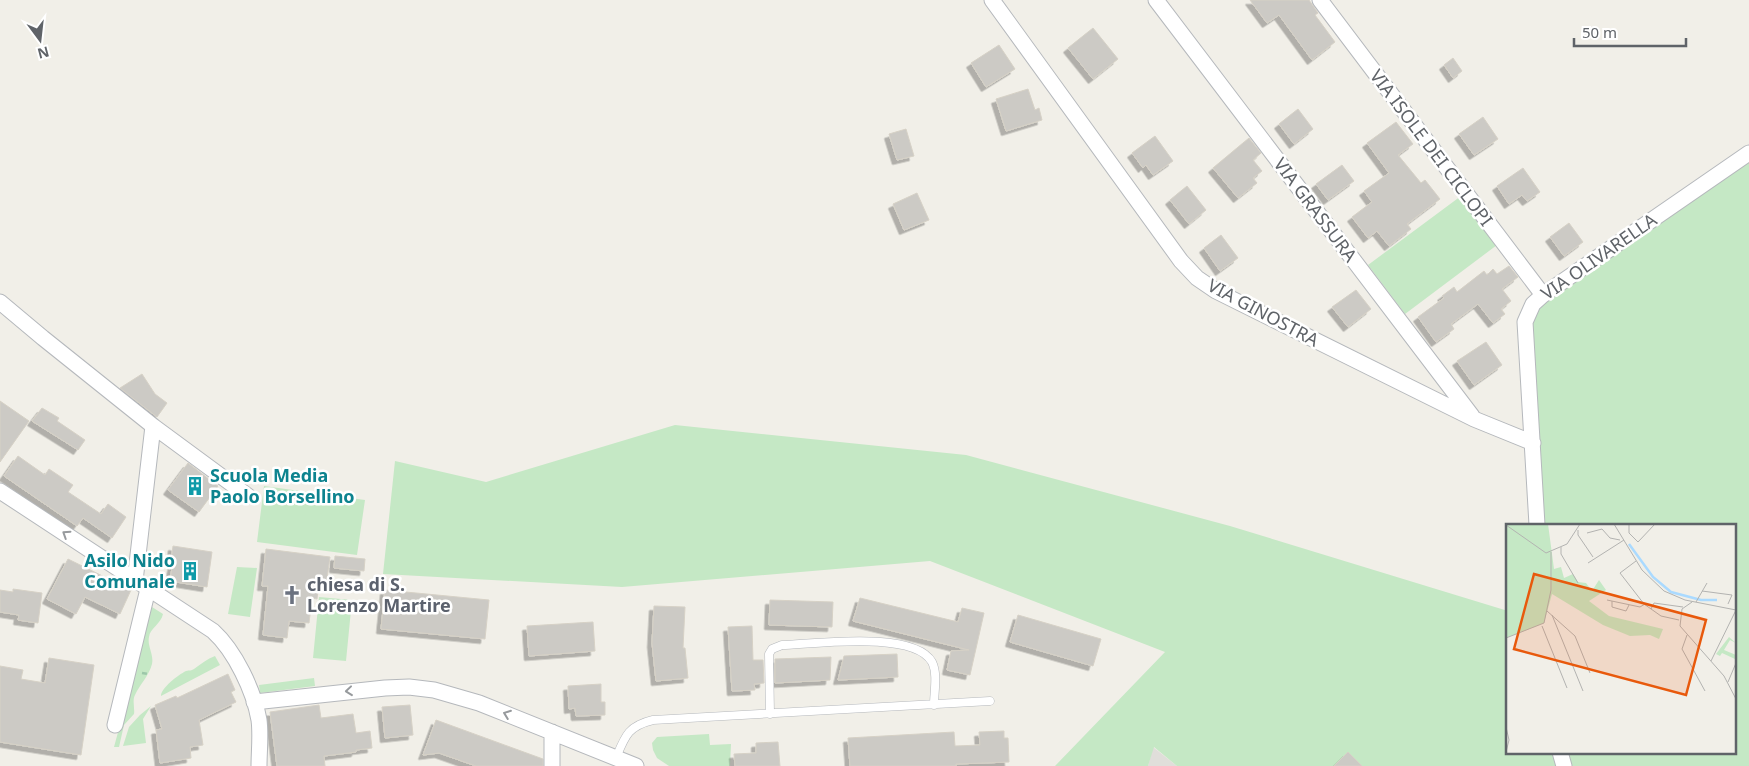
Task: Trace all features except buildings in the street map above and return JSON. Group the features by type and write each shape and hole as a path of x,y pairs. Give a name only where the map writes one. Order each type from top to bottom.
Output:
{"street":[{"name":"VIA GINOSTRA","path":"992,0 1176,253 1197,278 1216,291 1474,419 1533,443"},
{"name":"VIA GRASSURA","path":"1156,0 1474,419"},
{"name":"VIA ISOLE DEI CICLOPI","path":"1320,0 1542,295"},
{"name":"VIA OLIVARELLA","path":"1537,524 1525,322 1533,304 1542,295 1749,153"},
{"path":"0,302 153,426 248,496"},
{"path":"115,725 142,585 141,534 153,426"},
{"path":"0,491 213,631 221,639 237,662 254,702 260,726 259,766"},
{"path":"254,702 362,690 416,687 442,691 636,766"},
{"path":"552,732 552,766"}],"lane":[{"path":"770,714 768,659 772,649 782,645 880,641 896,643 920,651 929,658 934,668 934,705"},
{"path":"616,758 626,734 643,723 660,720 990,702"}],"shaded area":[{"path":"1153,747 1177,766 1148,766"}],"green space":[{"path":"1749,153 1749,766 1177,766 1154,747 1148,766 1055,766 1165,652 930,561 622,587 383,574 395,461 486,482 675,425 966,455 1230,526 1506,610 1506,754 1736,754 1736,524 1533,524 1525,322 1543,295"},
{"path":"1461,196 1497,245 1405,314 1368,265"},
{"path":"264,486 365,500 357,555 257,542"},
{"path":"237,567 257,568 250,617 228,614"},
{"path":"319,597 352,600 346,661 313,658"},
{"path":"152,607 163,614 149,637 152,664 135,695 134,714 124,725 119,747 114,747"},
{"path":"215,656 220,665 161,696 167,686 179,675 193,670"},
{"path":"314,678 315,686 260,693 259,685"},
{"path":"151,706 143,719 146,743 123,746 129,727"},
{"path":"709,734 710,745 731,744 730,766 669,766 657,758 653,750 652,743 657,737"}],"place":[{"name":"Scuola Media Paolo Borsellino","path":"195,486"},
{"name":"Asilo Nido Comunale","path":"190,571"},
{"name":"chiesa di S. Lorenzo Martire","path":"292,595"}]}
